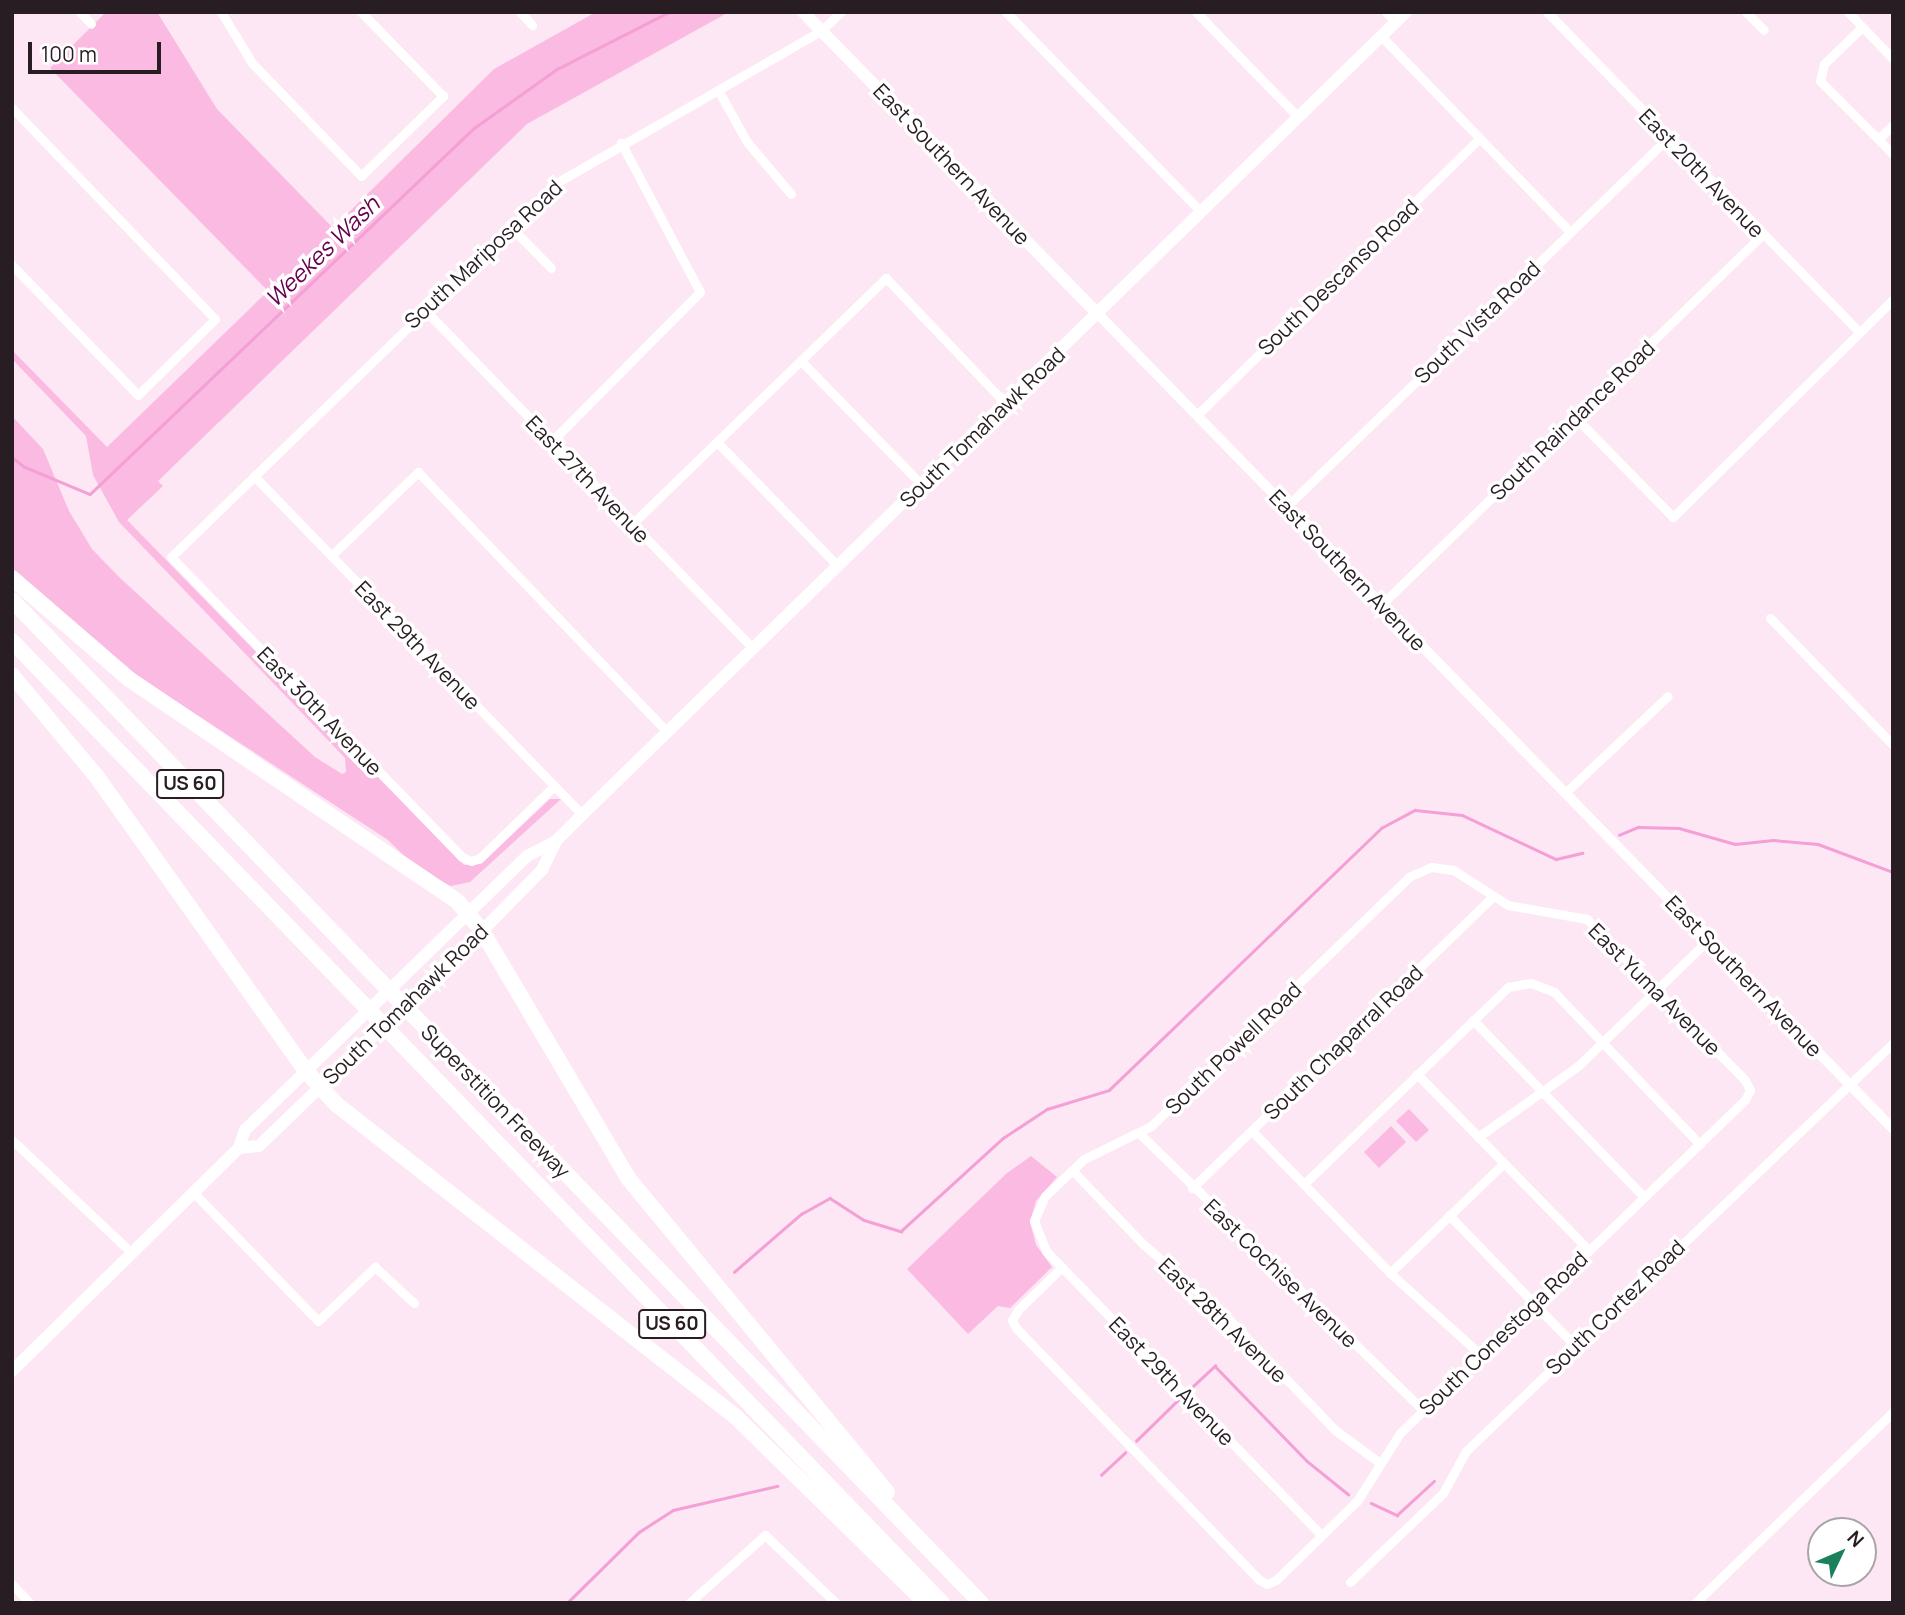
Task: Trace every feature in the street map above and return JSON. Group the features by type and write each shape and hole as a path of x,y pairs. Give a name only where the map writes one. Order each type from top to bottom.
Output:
{"highway":[{"path":"12,578 129,678 458,902 482,931 628,1178 952,1573"},
{"name":"Superstition Freeway","path":"12,600 981,1603"},
{"name":"Superstition Freeway","path":"12,640 942,1603"},
{"path":"12,675 154,852 306,1071 320,1087 736,1417 926,1603"}],"main road":[{"name":"East Southern Avenue","path":"803,12 1098,314"},
{"name":"South Tomahawk Road","path":"12,1371 239,1148 245,1130 527,856 556,841 1406,12"},
{"name":"South Tomahawk Road","path":"239,1148 259,1146 482,931 542,870 556,841"}],"street":[{"path":"80,12 91,24"},
{"path":"235,12 223,15 252,63 361,176 443,96 360,12"},
{"path":"520,12 532,25"},
{"name":"South Mariposa Road","path":"171,557 509,225 558,181 821,31 841,12"},
{"path":"1006,12 1201,212"},
{"path":"1196,12 1298,117"},
{"path":"1385,12 1396,23"},
{"name":"East 20th Avenue","path":"1547,12 1859,332"},
{"path":"1746,12 1764,30"},
{"path":"1848,12 1893,59"},
{"path":"1862,27 1824,64 1819,75 1893,154"},
{"path":"1381,36 1570,232"},
{"path":"718,90 747,142 792,194"},
{"path":"12,108 215,319 138,395 12,265"},
{"path":"1878,139 1893,125"},
{"name":"South Vista Road","path":"1286,507 1668,138"},
{"name":"South Descanso Road","path":"1197,415 1479,139"},
{"path":"551,442 700,292 621,143"},
{"path":"509,225 551,268"},
{"name":"South Raindance Road","path":"1382,604 1762,235"},
{"path":"631,525 886,278 1006,404"},
{"path":"1575,417 1673,517 1841,355 1859,332 1893,299"},
{"name":"East 27th Avenue","path":"424,309 753,648"},
{"name":"East Southern Avenue","path":"1098,314 1893,1129"},
{"path":"801,361 922,485"},
{"path":"717,442 838,566"},
{"path":"332,555 418,472 667,732"},
{"name":"East 29th Avenue","path":"254,475 582,815"},
{"name":"East 30th Avenue","path":"171,557 462,857 471,861 554,786"},
{"path":"1770,618 1893,746"},
{"path":"1565,793 1668,696"},
{"name":"East Yuma Avenue","path":"1431,867 1453,870 1508,905 1587,919 1745,1080 1750,1090"},
{"name":"South Powell Road","path":"1034,1222 1045,1196 1072,1170 1095,1152 1140,1134 1409,877 1431,867"},
{"name":"South Chaparral Road","path":"1192,1188 1493,896"},
{"path":"1478,1137 1542,1091 1602,1042 1709,940"},
{"path":"1304,1184 1508,987 1531,983 1554,992 1700,1144"},
{"path":"1473,1020 1644,1196"},
{"name":"South Cortez Road","path":"1350,1582 1443,1493 1466,1451 1893,1043"},
{"path":"1417,1074 1589,1250"},
{"name":"South Conestoga Road","path":"1062,1267 1013,1320 1258,1579 1268,1584 1362,1495 1380,1463 1423,1410 1700,1144 1750,1090"},
{"path":"1252,1130 1390,1273 1481,1355"},
{"name":"East Cochise Avenue","path":"1140,1134 1192,1188 1266,1254 1423,1410"},
{"path":"12,1140 132,1253"},
{"path":"1390,1273 1504,1163"},
{"name":"East 28th Avenue","path":"1072,1170 1143,1244 1226,1316 1335,1430 1380,1463"},
{"path":"194,1193 318,1321 375,1267 414,1303"},
{"path":"1449,1215 1574,1345"},
{"name":"East 29th Avenue","path":"1034,1222 1037,1237 1062,1267 1321,1535"},
{"path":"1695,1603 1893,1412"},
{"path":"690,1603 765,1535 835,1603"},
{"path":"12,1584 30,1603"}],"shaded area":[{"path":"106,12 157,12 217,109 333,228 494,69 596,12 729,12 527,124 158,481 163,486 127,520 464,865 481,864 550,799 561,799 470,882 451,886 417,869 388,840 130,671 12,569 12,416 43,449 69,511 92,549 315,757 342,774 346,772 345,758 119,522 93,475 86,436 12,359 12,350 107,447 268,291 50,68"},
{"path":"1409,1109 1429,1130 1416,1142 1396,1121"},
{"path":"1391,1126 1406,1142 1379,1168 1364,1152"},
{"path":"1031,1156 1057,1177 1036,1201 1030,1222 1036,1245 1052,1267 1010,1308 998,1306 968,1334 907,1269 1007,1173"}],"waterway":[{"name":"Weekes Wash","path":"12,457 25,467 90,494 474,128 557,69 669,12"},
{"path":"734,1272 801,1214 830,1198 864,1220 901,1231 1003,1138 1047,1109 1109,1090 1381,828 1415,810 1462,815 1556,859 1582,853"},
{"path":"1619,835 1638,827 1679,828 1735,844 1773,840 1818,844 1893,872"},
{"path":"1191,1388 1215,1366 1307,1461 1348,1494"},
{"path":"1136,1441 1179,1399"},
{"path":"1101,1475 1125,1453"},
{"path":"1371,1503 1397,1515 1434,1481"},
{"path":"567,1603 639,1532 673,1510 777,1486"}]}
